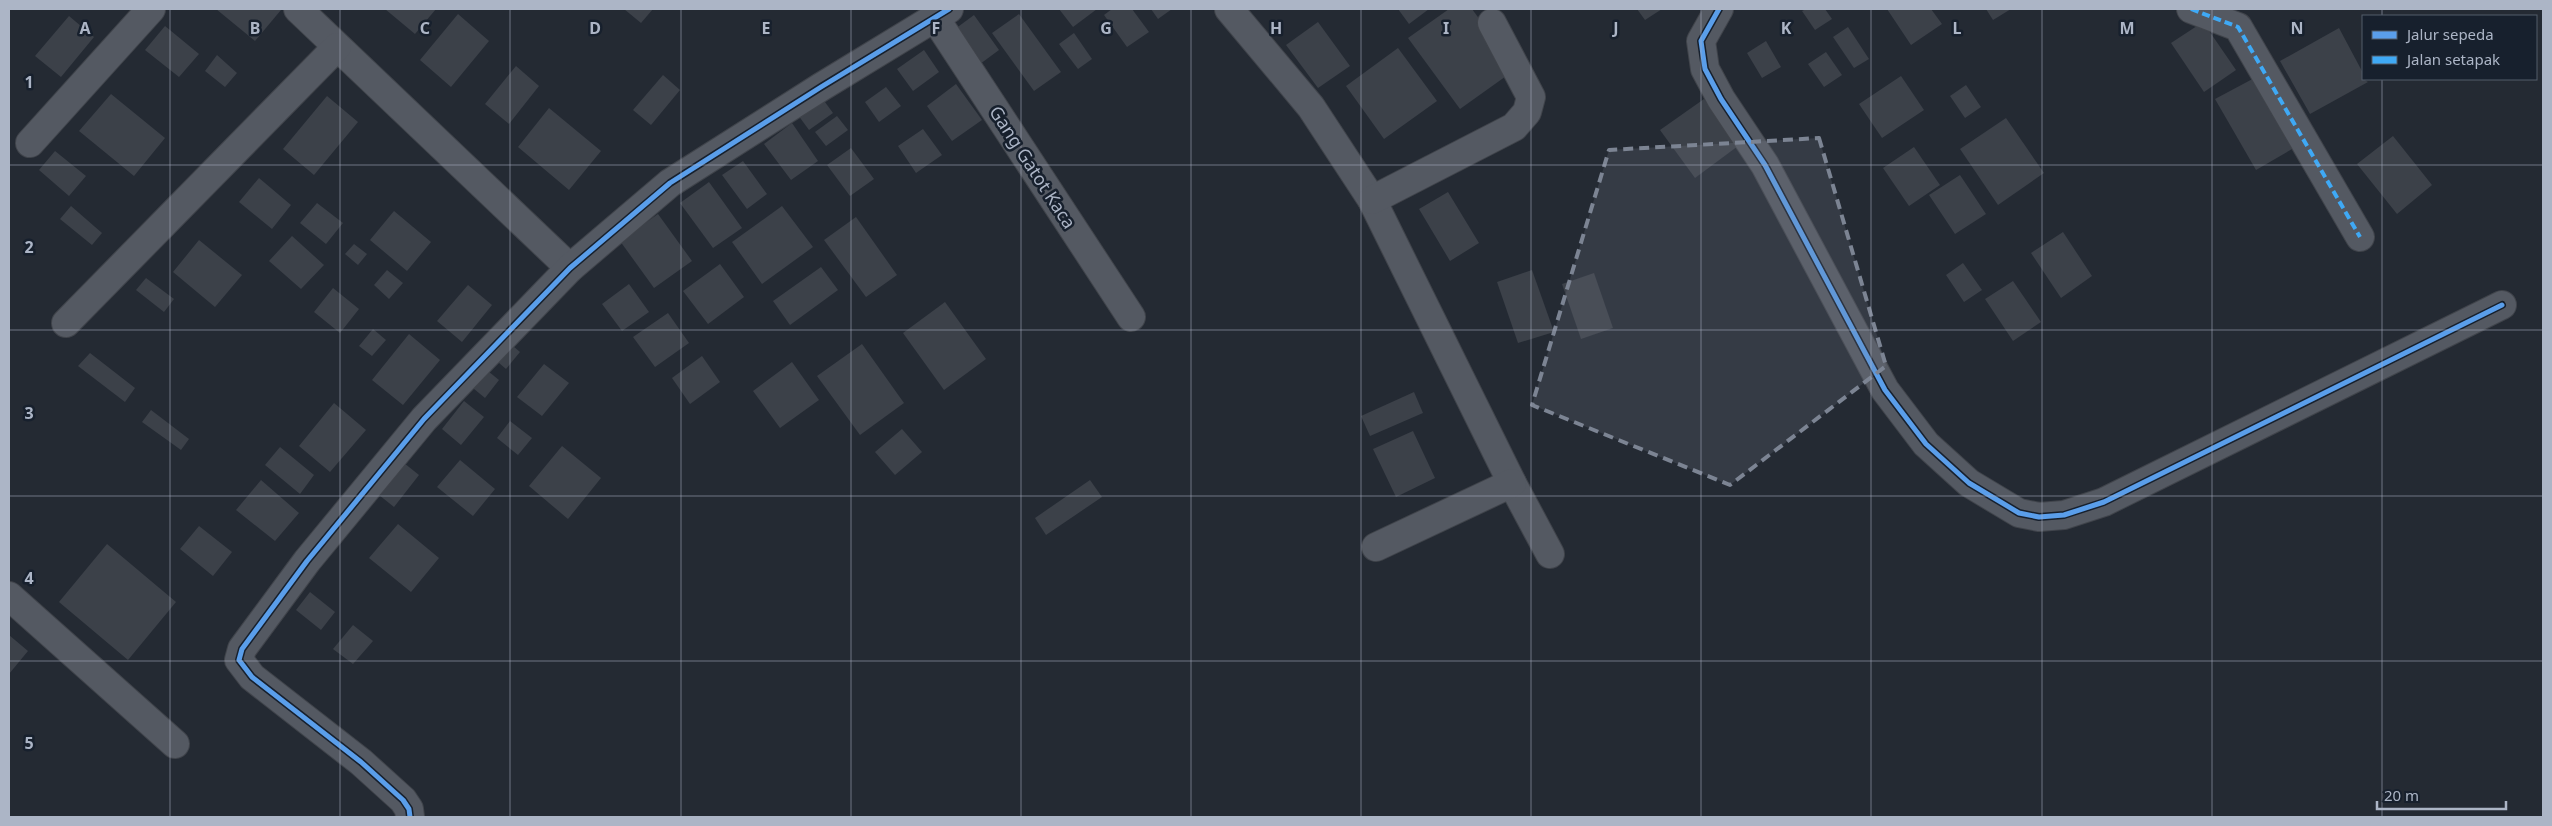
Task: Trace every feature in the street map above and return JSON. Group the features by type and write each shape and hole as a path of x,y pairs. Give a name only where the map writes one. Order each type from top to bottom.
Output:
{"street":[{"path":"30,143 151,9"},
{"path":"298,9 570,268"},
{"path":"1229,9 1311,107 1372,200 1512,484 1550,554"},
{"path":"1719,9 1701,41 1705,69 1721,99 1765,165 1885,390 1926,444 1969,483 2019,513 2039,517 2064,515 2104,502 2502,305"},
{"path":"2191,9 2238,27 2360,236"},
{"path":"410,817 409,809 403,800 360,762 252,677 242,667 238,657 307,561 424,419 570,268 670,183 821,86 942,13"},
{"name":"Gang Gatot Kaca","path":"942,13 1131,317"},
{"path":"1372,200 1514,127 1527,112 1532,97 1492,23"},
{"path":"66,323 337,47"},
{"path":"1376,547 1512,484"},
{"path":"9,596 175,744"}],"highlighted area":[{"path":"1819,138 1886,366 1730,485 1532,405 1609,150"}],"building":[{"path":"216,9 280,9 281,10 255,41"},
{"path":"385,9 436,9 415,34"},
{"path":"624,9 653,9 641,23"},
{"path":"1059,9 1097,9 1073,27"},
{"path":"1112,9 1132,9 1149,32 1127,47 1104,15"},
{"path":"1151,9 1172,9 1158,19"},
{"path":"1398,9 1429,9 1409,24"},
{"path":"1449,9 1472,9 1516,69 1460,109 1408,38"},
{"path":"1637,9 1662,9 1645,20"},
{"path":"1806,9 1825,9 1832,19 1815,30 1802,11"},
{"path":"1887,9 1931,9 1942,24 1911,45"},
{"path":"1986,9 2011,9 1993,20"},
{"path":"458,14 489,41 451,87 420,60"},
{"path":"1019,14 1061,72 1034,91 992,33"},
{"path":"974,15 999,50 976,67 951,32"},
{"path":"69,16 94,37 61,77 35,56"},
{"path":"1318,22 1350,66 1318,88 1286,45"},
{"path":"2203,22 2236,70 2204,92 2171,43"},
{"path":"165,26 199,54 179,77 145,50"},
{"path":"1848,27 1869,59 1854,68 1833,37"},
{"path":"2339,28 2362,71 2362,80 2368,82 2310,114 2280,61"},
{"path":"1074,33 1092,59 1078,69 1059,44"},
{"path":"1766,41 1781,67 1762,78 1747,53"},
{"path":"1398,48 1437,101 1384,139 1346,86"},
{"path":"924,50 939,72 913,91 897,69"},
{"path":"1826,52 1842,75 1824,87 1808,64"},
{"path":"217,55 237,73 225,87 205,71"},
{"path":"516,66 539,86 509,124 485,104"},
{"path":"663,75 680,90 651,125 633,110"},
{"path":"2260,75 2299,145 2256,170 2215,99"},
{"path":"1901,76 1924,110 1882,138 1859,104"},
{"path":"956,84 982,120 952,141 927,106"},
{"path":"1966,85 1981,107 1965,118 1950,96"},
{"path":"886,87 901,106 879,122 865,102"},
{"path":"111,94 165,138 134,176 79,131"},
{"path":"327,96 358,122 314,175 283,149"},
{"path":"822,98 833,113 809,130 798,115"},
{"path":"1704,99 1738,146 1695,178 1660,130"},
{"path":"549,108 601,151 569,190 518,147"},
{"path":"837,116 848,130 826,146 815,132"},
{"path":"2006,118 2044,173 1998,205 1960,149"},
{"path":"792,123 818,161 791,180 764,144"},
{"path":"923,129 942,155 916,173 898,146"},
{"path":"2393,136 2432,185 2397,214 2357,164"},
{"path":"1914,147 1940,185 1909,206 1883,168"},
{"path":"851,148 874,179 850,196 827,165"},
{"path":"55,151 86,176 69,196 39,170"},
{"path":"743,161 767,194 747,209 722,175"},
{"path":"1960,175 1986,214 1955,234 1929,195"},
{"path":"259,178 291,205 272,229 239,202"},
{"path":"709,182 742,228 713,248 680,203"},
{"path":"1448,192 1479,243 1450,261 1419,209"},
{"path":"317,203 343,223 326,244 300,223"},
{"path":"71,206 102,233 92,245 60,219"},
{"path":"782,206 813,247 762,284 732,242"},
{"path":"394,211 431,242 407,271 370,240"},
{"path":"658,214 692,261 654,288 620,241"},
{"path":"856,217 897,275 866,297 824,240"},
{"path":"2063,232 2092,276 2061,298 2031,253"},
{"path":"292,236 324,265 301,289 269,261"},
{"path":"199,240 242,275 215,307 173,272"},
{"path":"354,244 367,254 358,265 345,254"},
{"path":"1963,263 1982,290 1964,302 1946,275"},
{"path":"720,264 744,297 708,324 683,291"},
{"path":"821,267 838,290 790,325 773,301"},
{"path":"387,270 403,283 389,299 374,285"},
{"path":"1532,270 1554,332 1518,343 1497,282"},
{"path":"1594,273 1613,328 1581,339 1562,284"},
{"path":"146,278 174,299 164,312 136,290"},
{"path":"2013,281 2041,322 2013,341 1985,299"},
{"path":"629,284 649,312 622,331 602,304"},
{"path":"468,285 492,305 462,342 437,321"},
{"path":"333,288 359,309 340,333 314,312"},
{"path":"945,302 986,359 944,390 903,333"},
{"path":"668,313 689,343 655,367 633,337"},
{"path":"373,329 386,340 372,356 359,346"},
{"path":"409,334 440,360 403,405 372,380"},
{"path":"506,340 520,352 506,369 492,357"},
{"path":"862,344 904,403 860,435 817,376"},
{"path":"90,353 135,388 125,402 78,366"},
{"path":"702,356 720,382 690,404 672,378"},
{"path":"792,362 819,400 780,428 753,391"},
{"path":"544,364 569,383 542,416 517,397"},
{"path":"483,367 499,380 485,398 468,384"},
{"path":"1414,392 1423,413 1370,436 1361,416"},
{"path":"464,401 484,417 461,445 442,429"},
{"path":"334,403 366,430 330,472 299,446"},
{"path":"151,410 189,439 181,450 142,422"},
{"path":"510,421 532,438 518,455 497,438"},
{"path":"902,429 922,452 895,475 875,452"},
{"path":"1413,431 1435,478 1396,497 1373,449"},
{"path":"562,446 601,478 568,519 529,486"},
{"path":"280,447 314,475 300,494 265,465"},
{"path":"399,459 419,475 394,507 374,491"},
{"path":"460,460 495,489 473,516 437,487"},
{"path":"261,480 299,513 275,541 236,510"},
{"path":"1090,480 1102,497 1046,535 1035,518"},
{"path":"398,524 439,558 411,592 369,558"},
{"path":"199,526 232,552 213,576 180,549"},
{"path":"107,544 176,602 128,660 59,602"},
{"path":"310,592 335,612 321,630 296,610"},
{"path":"353,625 373,641 353,664 333,649"},
{"path":"9,635 28,651 9,674"}],"marked path":[{"path":"2191,9 2238,27 2360,237"}],"cycle path":[{"path":"410,817 409,809 403,800 361,762 252,677 239,660 242,649 307,561 424,419 570,268 670,183 821,87 949,9"},
{"path":"1719,9 1701,41 1705,69 1721,99 1765,165 1885,390 1926,444 1969,483 2019,513 2039,517 2064,515 2104,502 2502,305"}]}
